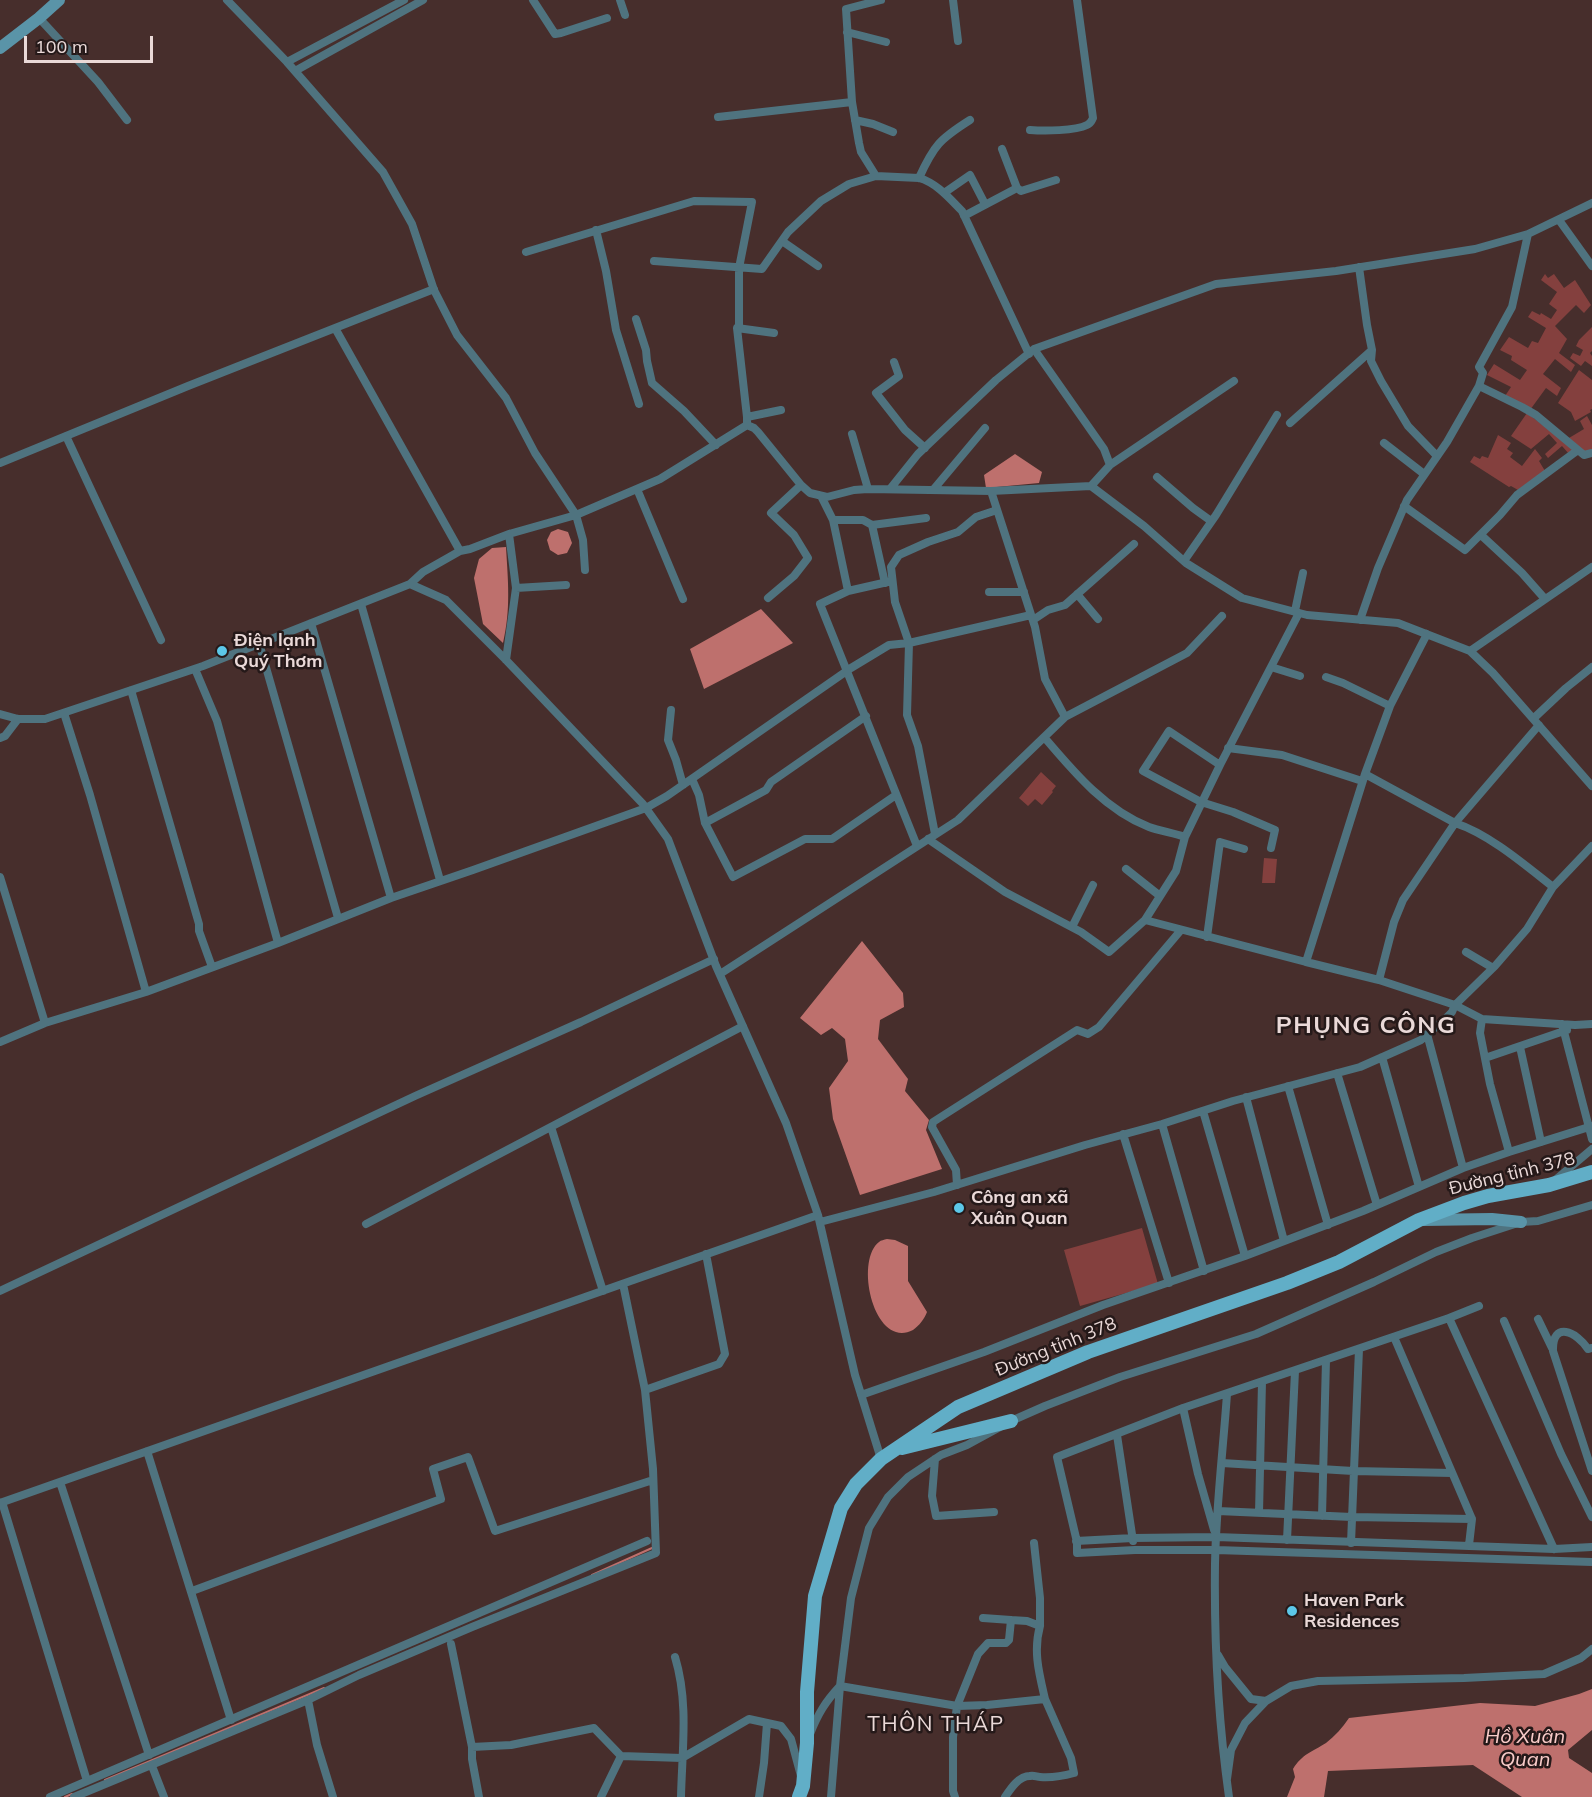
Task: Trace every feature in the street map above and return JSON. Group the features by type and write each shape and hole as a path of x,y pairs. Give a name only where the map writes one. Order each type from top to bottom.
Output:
{"main road":[{"path":"0,48 59,0"},
{"name":"Đường tỉnh 378","path":"802,1793 815,1596 841,1508 856,1484 881,1459 958,1407 1097,1349 1297,1279 1339,1262 1419,1220 1464,1203 1488,1196 1549,1185 1592,1172"},
{"path":"1419,1220 1492,1219 1521,1222"},
{"path":"893,1450 1011,1421"}],"street":[{"path":"228,0 287,62 383,172 412,224 434,289 457,335 506,398 535,453 576,514 583,540 585,570"},
{"path":"287,62 404,0"},
{"path":"295,71 423,0"},
{"path":"533,0 555,34 607,18"},
{"path":"620,0 625,15"},
{"path":"876,176 861,152 855,120 846,9 881,0"},
{"path":"953,0 958,40"},
{"path":"1030,130 1085,126 1092,121 1077,0"},
{"path":"39,18 98,82 127,120"},
{"path":"847,33 886,42"},
{"path":"718,117 852,102"},
{"path":"855,120 893,132"},
{"path":"919,178 930,153 943,138 970,120"},
{"path":"1002,149 1017,188 1022,191 1056,180"},
{"path":"654,261 762,269 789,232 821,201 849,184 876,176 926,180 944,193 964,216 1032,351 1104,449 1110,465"},
{"path":"944,193 970,176 985,204"},
{"path":"964,216 1017,188"},
{"path":"526,252 694,201 752,202 739,268 739,326 737,328 747,421 810,493 827,497 868,489 991,491 1091,486 1144,526 1184,561 1242,598 1297,612 1398,623 1470,651 1493,673 1592,786"},
{"path":"890,489 925,448 996,380 1032,351 1216,284 1336,271 1475,249 1528,234 1592,203"},
{"path":"1559,220 1592,266"},
{"path":"596,230 616,330 639,404"},
{"path":"1360,620 1377,568 1404,506 1447,442 1479,386 1483,373 1479,367 1512,307 1528,234"},
{"path":"782,241 818,266"},
{"path":"1359,267 1372,350 1371,361 1408,426 1437,456"},
{"path":"0,463 434,289"},
{"path":"636,319 646,350 652,383 684,411 716,445"},
{"path":"335,328 460,551"},
{"path":"737,328 774,333"},
{"path":"1290,423 1372,350"},
{"path":"894,362 899,376 876,393 905,430 925,448"},
{"path":"1091,486 1110,465 1234,381"},
{"path":"1479,386 1536,416 1584,455 1592,453"},
{"path":"0,714 18,719 45,719 195,669 260,644 410,584 423,572 460,551 576,514 660,479 716,445 747,421 781,410"},
{"path":"1184,561 1277,415"},
{"path":"933,490 985,428"},
{"path":"852,434 868,489"},
{"path":"66,436 161,639"},
{"path":"1384,443 1424,474"},
{"path":"1404,506 1465,550 1517,495 1578,450"},
{"path":"1157,477 1211,521"},
{"path":"768,598 794,576 808,558 794,535 771,513 801,485"},
{"path":"637,489 683,599"},
{"path":"991,491 1032,618 1045,679 1065,717"},
{"path":"821,496 833,520 848,591"},
{"path":"889,582 891,567 900,555 958,532 976,518 997,510"},
{"path":"833,520 863,520 872,525 926,518"},
{"path":"872,525 909,643 907,715 918,746 932,836 1005,892 1072,927 1109,952 1145,920 1176,871 1185,837 1201,802 1297,612 1303,573"},
{"path":"506,660 516,588 509,534"},
{"path":"1481,535 1522,573 1545,599"},
{"path":"0,1042 45,1023 146,992 391,898 646,807 692,779 848,670 889,645 1032,618 1065,604 1134,544"},
{"path":"1470,651 1592,567"},
{"path":"889,582 848,591 820,604 917,846"},
{"path":"410,584 446,600 646,807 668,839 720,974 786,1123 819,1218 861,1395 881,1459"},
{"path":"516,588 566,585"},
{"path":"989,592 1024,592"},
{"path":"1077,594 1098,620"},
{"path":"361,604 440,880"},
{"path":"720,974 958,820 1065,717 1187,653 1222,616"},
{"path":"311,623 391,898"},
{"path":"1306,962 1364,777 1389,706 1427,634"},
{"path":"260,644 338,918"},
{"path":"1271,667 1300,676"},
{"path":"1379,980 1394,922 1403,900 1455,823 1536,722 1566,688 1592,667"},
{"path":"195,669 217,721 278,943"},
{"path":"1326,677 1389,706"},
{"path":"131,690 199,924 199,931 212,967"},
{"path":"671,710 668,740 683,785"},
{"path":"64,713 90,795 146,992"},
{"path":"705,823 766,790 771,782 866,716"},
{"path":"0,738 5,736 18,719"},
{"path":"1220,765 1169,731 1143,771 1201,802 1233,812 1275,830 1271,848"},
{"path":"1044,736 1076,775 1111,805 1149,826 1185,837"},
{"path":"1228,748 1282,755 1364,777 1455,823 1468,827 1519,859 1553,887"},
{"path":"692,779 699,795 705,823 733,877 805,839 832,839 897,795"},
{"path":"1207,937 1220,842 1244,849"},
{"path":"87,1781 1,1503 706,1254 819,1218 957,1185 1246,1097 1360,1067 1421,1040 1446,1018 1455,1005 1493,968 1527,929 1553,887 1592,846"},
{"path":"1126,869 1160,896"},
{"path":"0,877 45,1023"},
{"path":"1072,927 1093,885"},
{"path":"1145,920 1379,980 1455,1005 1482,1019 1563,1028"},
{"path":"957,1185 956,1170 932,1127 933,1122 1077,1030 1088,1034 1099,1027 1181,930"},
{"path":"1466,952 1493,968"},
{"path":"0,1292 415,1096 581,1022 714,959"},
{"path":"1482,1019 1480,1033 1490,1084 1509,1152"},
{"path":"1485,1058 1520,1047 1563,1028 1592,1024"},
{"path":"366,1224 743,1026"},
{"path":"1563,1028 1592,1138"},
{"path":"1427,1034 1463,1168"},
{"path":"1520,1047 1541,1142"},
{"path":"1382,1057 1419,1187"},
{"path":"1337,1073 1377,1205"},
{"path":"1288,1086 1328,1225"},
{"path":"1246,1097 1284,1241"},
{"path":"1203,1111 1245,1256"},
{"path":"1162,1124 1204,1270"},
{"path":"551,1127 603,1291"},
{"path":"861,1395 1328,1225 1463,1168 1590,1127"},
{"path":"1123,1134 1169,1283"},
{"path":"1549,1185 1592,1149"},
{"path":"831,1797 840,1686 851,1598 869,1528 888,1497 908,1477 935,1459 1011,1421 1120,1377 1256,1334 1436,1252 1498,1228 1521,1222 1538,1221 1592,1206"},
{"path":"645,1390 719,1364 725,1354 706,1254"},
{"path":"74,1797 308,1700 359,1675 472,1627 656,1553 653,1480 645,1390 623,1284"},
{"path":"1479,1306 1184,1408 1057,1458 1077,1553 1216,1550 1592,1562"},
{"path":"1449,1318 1554,1549"},
{"path":"1538,1319 1553,1351 1592,1471"},
{"path":"1504,1321 1561,1454 1592,1517"},
{"path":"1553,1351 1554,1341 1564,1332 1576,1335 1588,1348 1592,1348"},
{"path":"1394,1337 1472,1519 1469,1545"},
{"path":"1351,1543 1359,1349"},
{"path":"1322,1516 1326,1360"},
{"path":"1287,1540 1295,1371"},
{"path":"1259,1514 1262,1382"},
{"path":"1227,1394 1216,1550 1218,1708 1229,1797"},
{"path":"1184,1408 1198,1474 1216,1537"},
{"path":"1117,1435 1135,1550"},
{"path":"147,1451 231,1720"},
{"path":"192,1591 441,1499 433,1469 468,1457 495,1531 653,1480"},
{"path":"935,1459 932,1496 936,1516 994,1512"},
{"path":"1222,1463 1353,1471 1452,1473"},
{"path":"60,1482 149,1755"},
{"path":"1218,1511 1472,1519"},
{"path":"1076,1541 1216,1537 1554,1549 1592,1547"},
{"path":"51,1797 647,1541"},
{"path":"1005,1797 1020,1779 1029,1775 1039,1777 1074,1773 1071,1758 1045,1699 1038,1670 1036,1640 1041,1613 1034,1543"},
{"path":"983,1618 1027,1621 1040,1626"},
{"path":"955,1797 953,1737 957,1706 978,1654 988,1643 1006,1643 1009,1640 1011,1620"},
{"path":"450,1644 472,1746 479,1797"},
{"path":"1217,1649 1225,1667 1251,1699 1266,1701"},
{"path":"1227,1779 1234,1743 1245,1723 1266,1701 1291,1686 1318,1681 1544,1674 1581,1658 1592,1649"},
{"path":"675,1657 681,1678 684,1720 681,1797"},
{"path":"807,1743 817,1715 828,1698 840,1686"},
{"path":"840,1686 957,1706 1045,1699"},
{"path":"308,1700 317,1745 333,1797"},
{"path":"472,1746 512,1745 594,1728 621,1756 682,1758 749,1719 781,1726 791,1739 802,1793"},
{"path":"759,1797 767,1723"},
{"path":"601,1797 621,1756"},
{"path":"152,1766 164,1797"}],"shaded area":[{"path":"1545,274 1548,278 1554,274 1564,288 1575,280 1591,305 1584,313 1576,305 1555,326 1567,339 1559,353 1575,365 1571,372 1555,359 1543,374 1561,388 1557,396 1546,388 1530,410 1505,396 1511,387 1487,375 1494,364 1520,380 1527,370 1511,360 1512,356 1500,350 1509,337 1528,348 1532,341 1538,343 1546,328 1528,317 1532,311 1551,319 1557,310 1549,304 1557,292 1541,280"},
{"path":"1592,327 1592,351 1590,353 1592,366 1585,361 1581,366 1570,358 1573,353 1580,356 1583,350 1576,346"},
{"path":"1579,370 1592,380 1592,409 1591,412 1575,421 1571,412 1558,403"},
{"path":"1527,413 1575,450 1569,454 1562,446 1548,458 1545,454 1557,443 1549,434 1531,449 1511,436"},
{"path":"1587,416 1592,425 1592,451 1586,454 1569,438 1584,429 1580,421"},
{"path":"1498,435 1511,443 1507,449 1513,453 1510,457 1522,466 1535,449 1542,458 1539,461 1545,471 1518,490 1509,487 1470,462 1474,456 1480,459 1482,456 1488,458"},
{"path":"1041,772 1056,786 1042,805 1035,799 1028,806 1019,798"},
{"path":"1264,858 1277,859 1275,883 1262,883"},
{"path":"1142,1228 1158,1284 1080,1306 1064,1250"}],"water":[{"path":"1015,454 1042,472 1039,483 986,488 984,475"},
{"path":"558,529 568,532 572,543 567,553 558,555 550,550 547,540 551,532"},
{"path":"506,547 508,607 503,643 483,624 474,578 479,559 492,548"},
{"path":"761,609 793,643 704,689 690,649"},
{"path":"862,941 903,993 904,1007 880,1020 878,1039 908,1079 905,1091 929,1120 926,1130 942,1169 860,1195 833,1119 829,1088 848,1061 845,1039 832,1028 821,1035 800,1018"},
{"path":"887,1239 908,1246 908,1281 927,1312 922,1322 913,1330 899,1333 888,1327 879,1316 872,1301 868,1283 868,1267 872,1252 879,1242"},
{"name":"Hồ Xuân Quan","path":"1592,1689 1592,1730 1568,1750 1569,1758 1592,1773 1592,1797 1522,1797 1473,1765 1328,1771 1324,1797 1287,1797 1295,1777 1293,1769 1296,1764 1326,1743 1349,1718 1480,1703 1535,1706"}],"waterway":[{"path":"592,1575 652,1548"},
{"path":"105,1780 324,1688"},
{"path":"65,1797 72,1794"}],"place":[{"name":"Điện lạnh Quý Thơm","path":"222,651"},
{"name":"Công an xã Xuân Quan","path":"959,1208"},
{"name":"Haven Park Residences","path":"1292,1611"}],"district":[{"name":"PHỤNG CÔNG","path":"1366,1026"},
{"name":"THÔN THÁP","path":"936,1725"}]}
